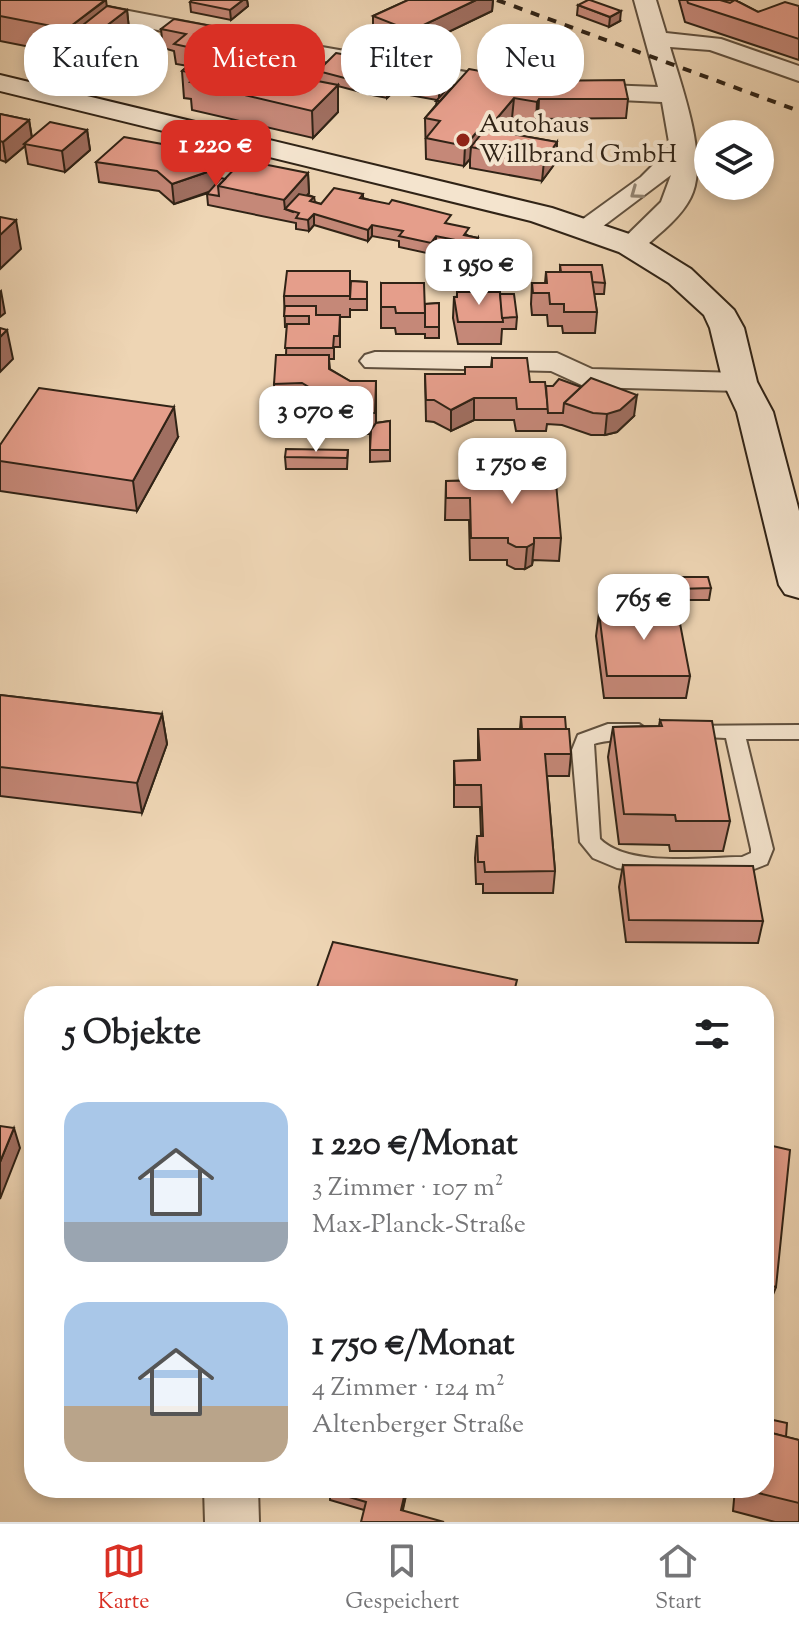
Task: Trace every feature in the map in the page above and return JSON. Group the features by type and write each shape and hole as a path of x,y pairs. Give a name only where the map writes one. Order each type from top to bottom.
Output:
{"main road":[{"path":"0,83 585,227 630,245 680,276 718,310 727,328 740,382 755,412 799,585"}],"street":[{"path":"39,0 240,40 542,89 671,95"},
{"path":"630,245 659,220 680,192 684,178 671,95 645,0"},
{"path":"656,39 713,44 799,74"},
{"path":"585,227 650,182 681,151"},
{"path":"375,361 557,362 586,378 740,382"},
{"path":"231,1498 232,1522"}],"lane":[{"path":"734,731 762,849 760,858 744,865 623,863 596,852 590,842 582,750 585,740 608,731 734,731 799,732"}],"building":[{"path":"0,0 105,0 74,24 41,24 0,16"},
{"path":"243,0 230,10 190,2"},
{"path":"408,0 476,0 426,24 393,24 373,16"},
{"path":"588,0 621,11 610,17 578,5"},
{"path":"687,0 730,3 735,0 758,12 785,2 799,6 799,39 688,3"},
{"path":"107,6 127,10 109,24 84,24"},
{"path":"174,19 201,24 184,24 184,34 168,30 168,24"},
{"path":"184,36 184,46 174,44"},
{"path":"336,53 341,54 341,77 325,73 325,64"},
{"path":"469,69 477,70 477,96 584,96 584,80 624,80 628,99 539,99 537,102 514,98 493,123 485,122 465,146 426,138 440,121 425,118 445,96 461,96 461,78"},
{"path":"325,82 338,85 312,111 249,96 325,96"},
{"path":"0,114 29,120 3,142 0,141"},
{"path":"50,122 87,130 62,151 24,144"},
{"path":"485,129 557,142 544,161 471,147"},
{"path":"124,137 173,146 169,151 186,154 216,169 172,184 157,171 96,162"},
{"path":"243,160 308,173 284,200 218,186"},
{"path":"221,178 225,179 218,186 219,196 207,194"},
{"path":"334,188 363,194 360,198 389,204 392,200 451,215 445,223 469,228 464,235 478,238 469,252 452,252 460,241 436,236 431,243 399,236 403,231 372,225 368,230 314,214 308,220 296,218 299,213 285,209 299,194 314,197 310,201 321,204"},
{"path":"0,217 16,220 0,235"},
{"path":"560,265 602,265 605,283 592,282 591,272 561,272"},
{"path":"287,271 350,271 350,296 284,296"},
{"path":"546,272 591,272 597,312 564,312 564,304 550,304 549,293 533,293 532,283 547,283"},
{"path":"351,281 367,282 367,299 350,299"},
{"path":"381,283 424,283 425,313 396,313 395,307 381,307"},
{"path":"457,292 500,292 503,322 458,322 454,297 457,297"},
{"path":"500,294 514,294 517,317 502,318"},
{"path":"439,303 439,327 425,327 425,304"},
{"path":"285,306 316,306 316,315 340,315 339,336 334,336 333,348 285,348 287,324 309,324 309,316 284,316"},
{"path":"276,355 329,355 329,369 350,381 376,381 375,413 323,413 324,396 302,383 274,384"},
{"path":"492,358 527,358 530,382 545,382 548,409 517,409 516,398 474,398 451,410 434,400 426,400 425,374 465,374 465,367 492,367"},
{"path":"591,378 637,395 620,410 607,414 593,413 564,403"},
{"path":"559,379 581,387 564,403 563,413 548,413 546,386 553,386"},
{"path":"39,388 174,407 133,481 0,461 0,445"},
{"path":"390,421 390,450 370,450 371,430 376,423"},
{"path":"286,449 348,450 347,458 285,457"},
{"path":"499,471 555,472 561,538 534,538 534,543 527,547 516,547 508,543 508,538 471,538 470,498 446,498 446,481 499,480"},
{"path":"674,577 708,577 711,588 677,589"},
{"path":"632,603 667,603 669,613 678,613 690,676 607,676 599,613 634,614"},
{"path":"0,695 162,714 137,783 0,767"},
{"path":"521,717 565,717 566,729 522,729"},
{"path":"660,720 712,721 730,821 676,821 675,815 624,814 613,727 662,726"},
{"path":"478,729 569,729 571,754 545,754 555,871 485,872 484,862 478,862 477,836 483,836 481,785 455,785 454,761 480,760"},
{"path":"623,865 753,866 763,921 629,920"},
{"path":"333,942 517,980 516,986 318,986"},
{"path":"0,1126 14,1128 0,1162"},
{"path":"774,1146 790,1150 774,1286"},
{"path":"774,1420 787,1423 786,1437 774,1434"},
{"path":"774,1434 799,1440 799,1503 774,1497"},
{"path":"353,1498 404,1498 401,1510 444,1522 361,1522 366,1502"}],"railway":[{"path":"497,0 799,111"}],"place":[{"name":"Autohaus Willbrand GmbH","path":"463,140"}]}
